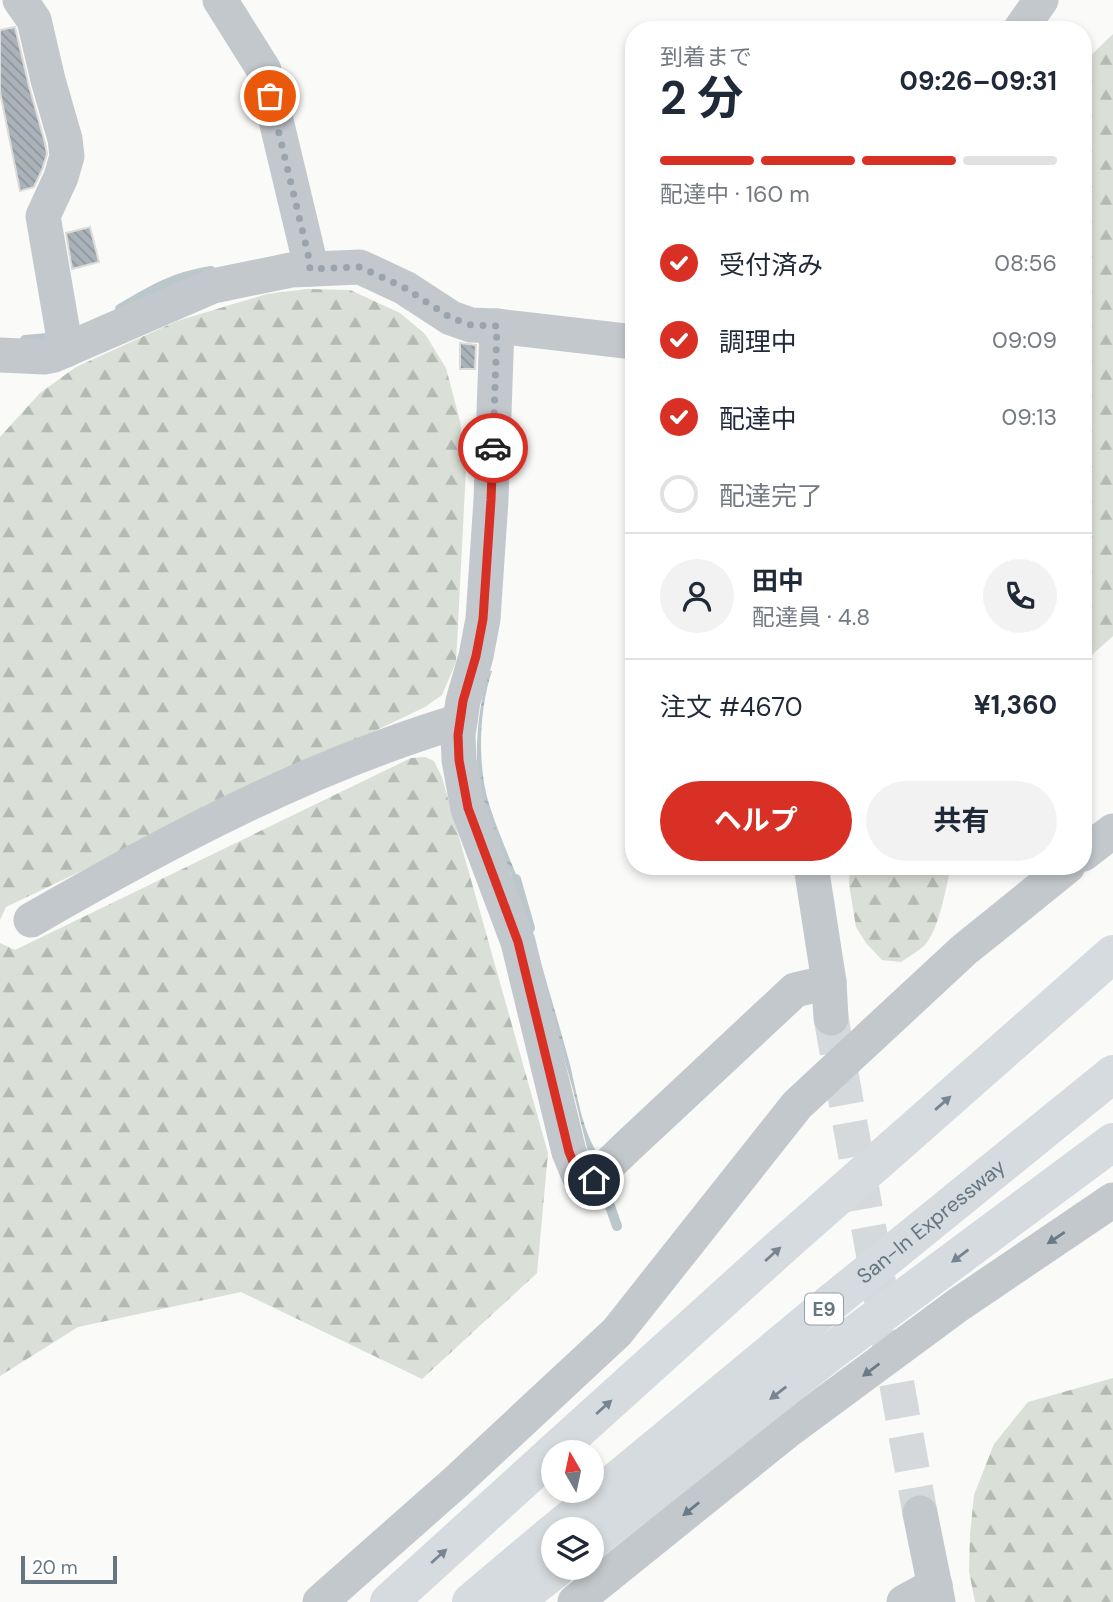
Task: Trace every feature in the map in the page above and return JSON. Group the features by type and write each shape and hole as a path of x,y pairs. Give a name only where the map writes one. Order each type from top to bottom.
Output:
{"highway":[{"path":"567,1440 783,1245 1113,954"},
{"name":"San-In Expressway","path":"572,1517 1113,1074"},
{"path":"604,1531 828,1354 1113,1142"},
{"path":"389,1602 541,1464"},
{"name":"San-In Expressway","path":"471,1602 541,1543"},
{"path":"514,1602 542,1580"}],"street":[{"path":"20,0 34,20 65,139 66,163 43,216 66,350"},
{"path":"220,0 264,70 310,269"},
{"path":"1026,21 1041,0"},
{"path":"0,355 44,357 66,350 213,286 291,270 360,267 405,288 451,318 471,325 625,341"},
{"path":"497,326 491,500 483,619 463,701 458,735 459,760 468,808 518,942 569,1152 579,1176 585,1181 594,1180 795,990 829,982"},
{"path":"31,920 125,866 260,799 349,759 460,721"},
{"path":"1092,847 1113,831"},
{"path":"812,875 829,982 831,1018"},
{"path":"320,1602 457,1481 617,1332 797,1105 964,950 1057,875"},
{"path":"575,1602 786,1432 958,1305 1113,1200"},
{"path":"904,1602 936,1593 920,1513"}],"green space":[{"path":"1113,34 1113,636 1092,655 1092,54"},
{"path":"307,289 350,290 400,313 425,334 446,368 460,421 466,469 456,662 442,695 425,707 6,907 0,920 0,437 40,393 76,367 177,321 267,294"},
{"path":"425,757 434,761 442,777 548,1153 537,1273 422,1379 241,1292 78,1327 0,1376 0,943 15,950 411,758"},
{"path":"850,875 949,875 934,930 924,946 901,962 882,960 866,943 856,927"},
{"path":"1113,1378 1113,1602 975,1602 969,1571 974,1495 994,1444 1028,1402"}],"water":[{"path":"488,670 492,671 484,702 481,737 485,789 522,889 518,891 492,828 479,778 478,726"},
{"path":"528,916 583,1120 597,1153 589,1156 525,917"}],"building":[{"path":"15,27 47,154 34,187 20,191 0,92 0,30"},
{"path":"90,227 99,262 72,269 66,233"},
{"path":"460,343 476,345 475,369 460,369"}],"waterway":[{"path":"120,309 174,281 211,271"},
{"path":"25,340 59,337"},
{"path":"516,879 530,928"},
{"path":"606,1195 617,1226"}],"tunnel":[{"path":"831,1018 920,1513"}],"way so far":[{"path":"270,96 310,269 360,267 405,288 451,318 471,325 497,326 493,448"}],"route":[{"path":"493,448 483,619 463,701 458,735 459,760 468,808 518,942 569,1152 579,1176 585,1181 594,1180"}]}
